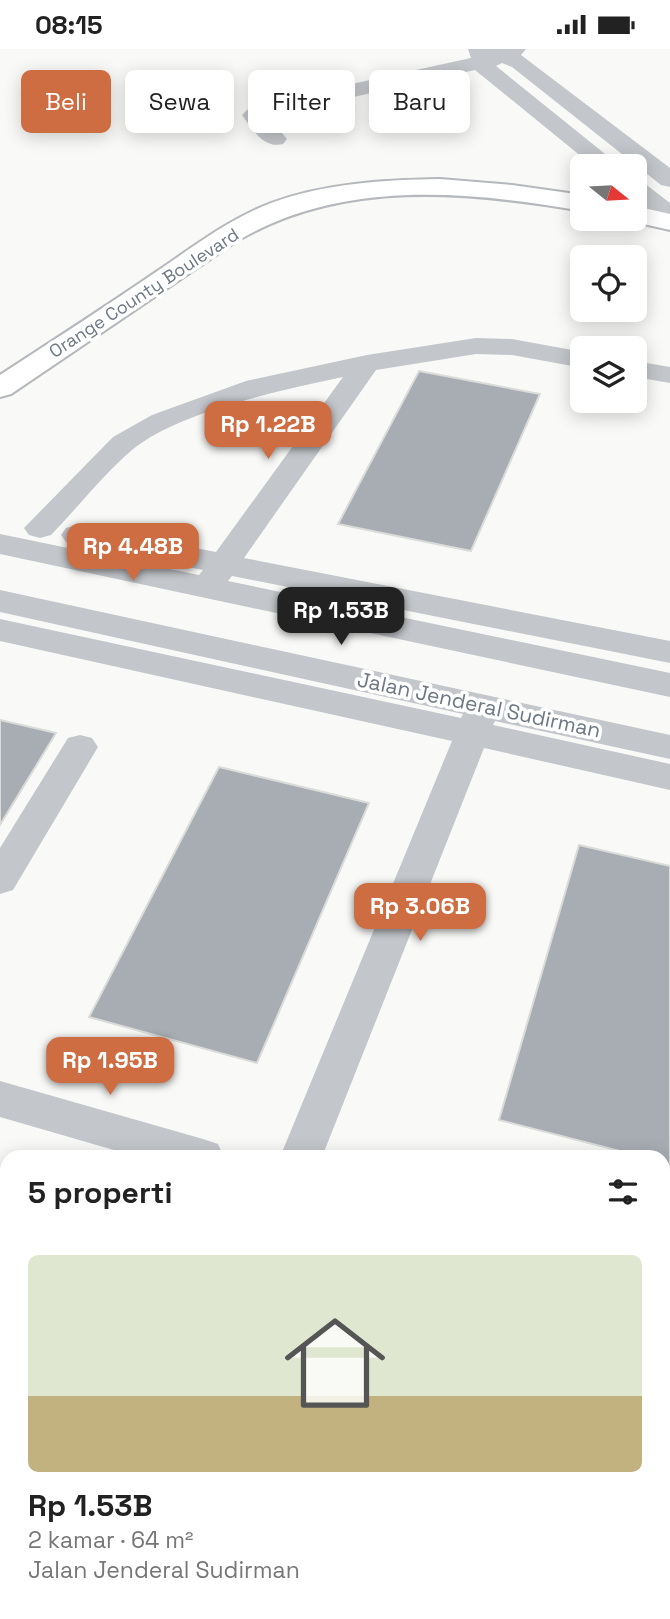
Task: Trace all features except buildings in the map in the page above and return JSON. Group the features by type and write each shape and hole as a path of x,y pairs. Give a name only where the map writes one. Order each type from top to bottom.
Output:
{"main road":[{"name":"Orange County Boulevard","path":"0,388 232,233 296,204 357,191 440,188 526,193 570,201"},
{"path":"648,217 670,222"}],"street":[{"path":"275,139 254,115 259,111 481,53 511,52 520,62 670,180"},
{"path":"481,53 486,69 593,154"},
{"path":"648,198 670,215"},
{"path":"40,529 123,443 162,421 246,390 367,363 476,346 512,347 570,358"},
{"path":"205,588 227,563 367,363"},
{"path":"647,371 670,375"},
{"path":"0,527 40,529 153,549 670,652"},
{"path":"0,544 670,685"},
{"path":"99,565 153,549"},
{"name":"Jalan Jenderal Sudirman","path":"0,601 478,719 670,747"},
{"path":"0,630 199,675 478,719 670,777"},
{"path":"304,1150 478,719"},
{"path":"0,880 80,747"},
{"path":"0,1098 179,1150"}]}
